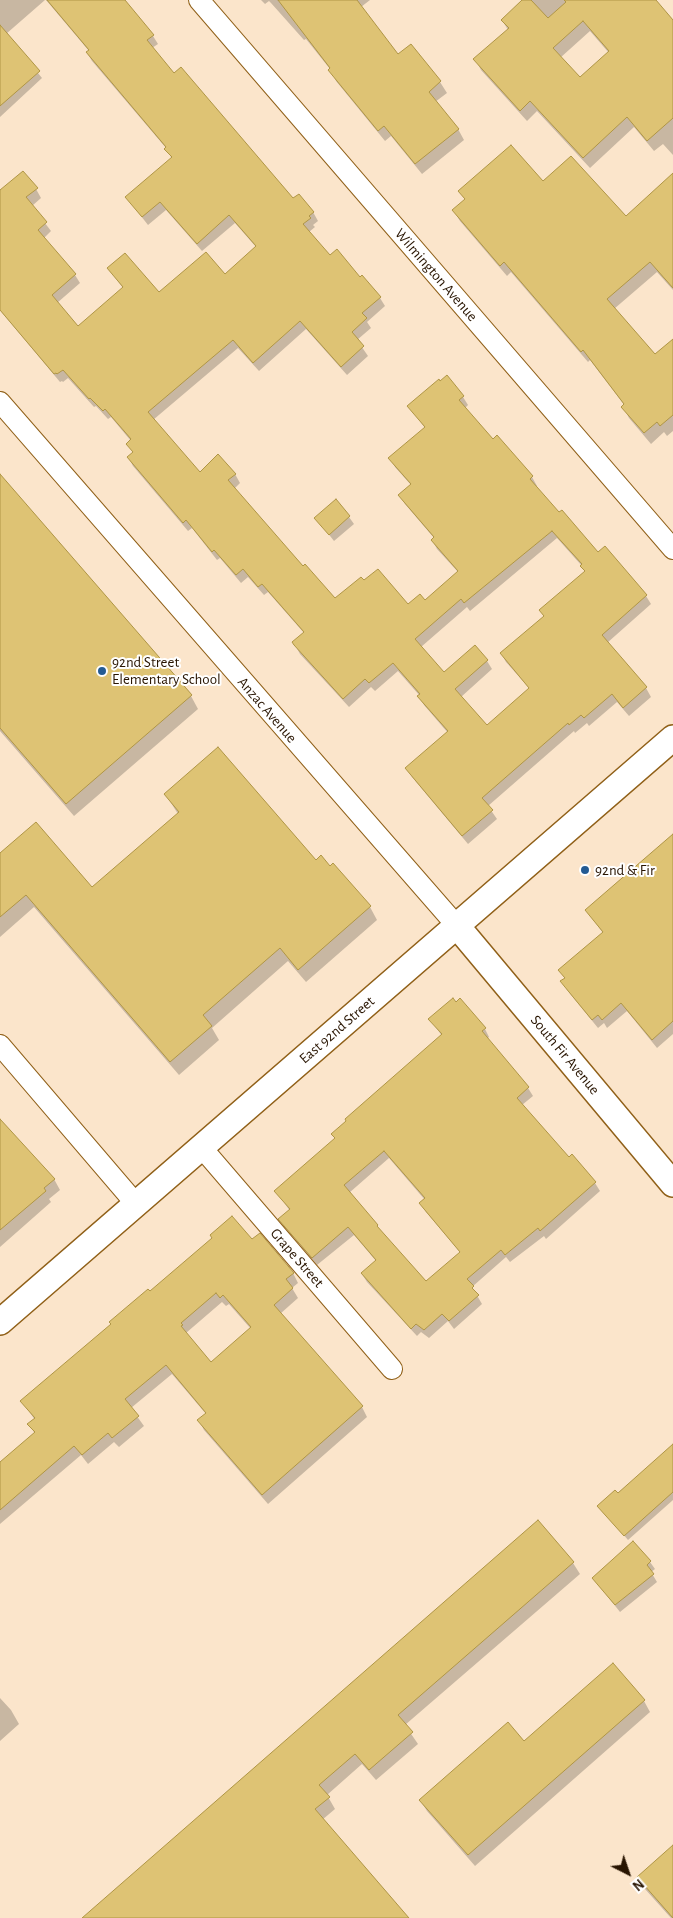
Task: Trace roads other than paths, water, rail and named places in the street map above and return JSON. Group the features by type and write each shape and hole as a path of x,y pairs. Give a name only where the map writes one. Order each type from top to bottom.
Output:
{"street":[{"name":"Wilmington Avenue","path":"199,0 673,550"},
{"name":"Anzac Avenue","path":"0,402 457,926"},
{"name":"East 92nd Street","path":"0,1322 673,738"},
{"name":"South Fir Avenue","path":"457,926 673,1184"},
{"path":"0,1045 136,1204"},
{"name":"Grape Street","path":"202,1148 392,1369"}],"place":[{"name":"92nd Street Elementary School","path":"102,671"},
{"name":"92nd & Fir","path":"585,870"}]}
